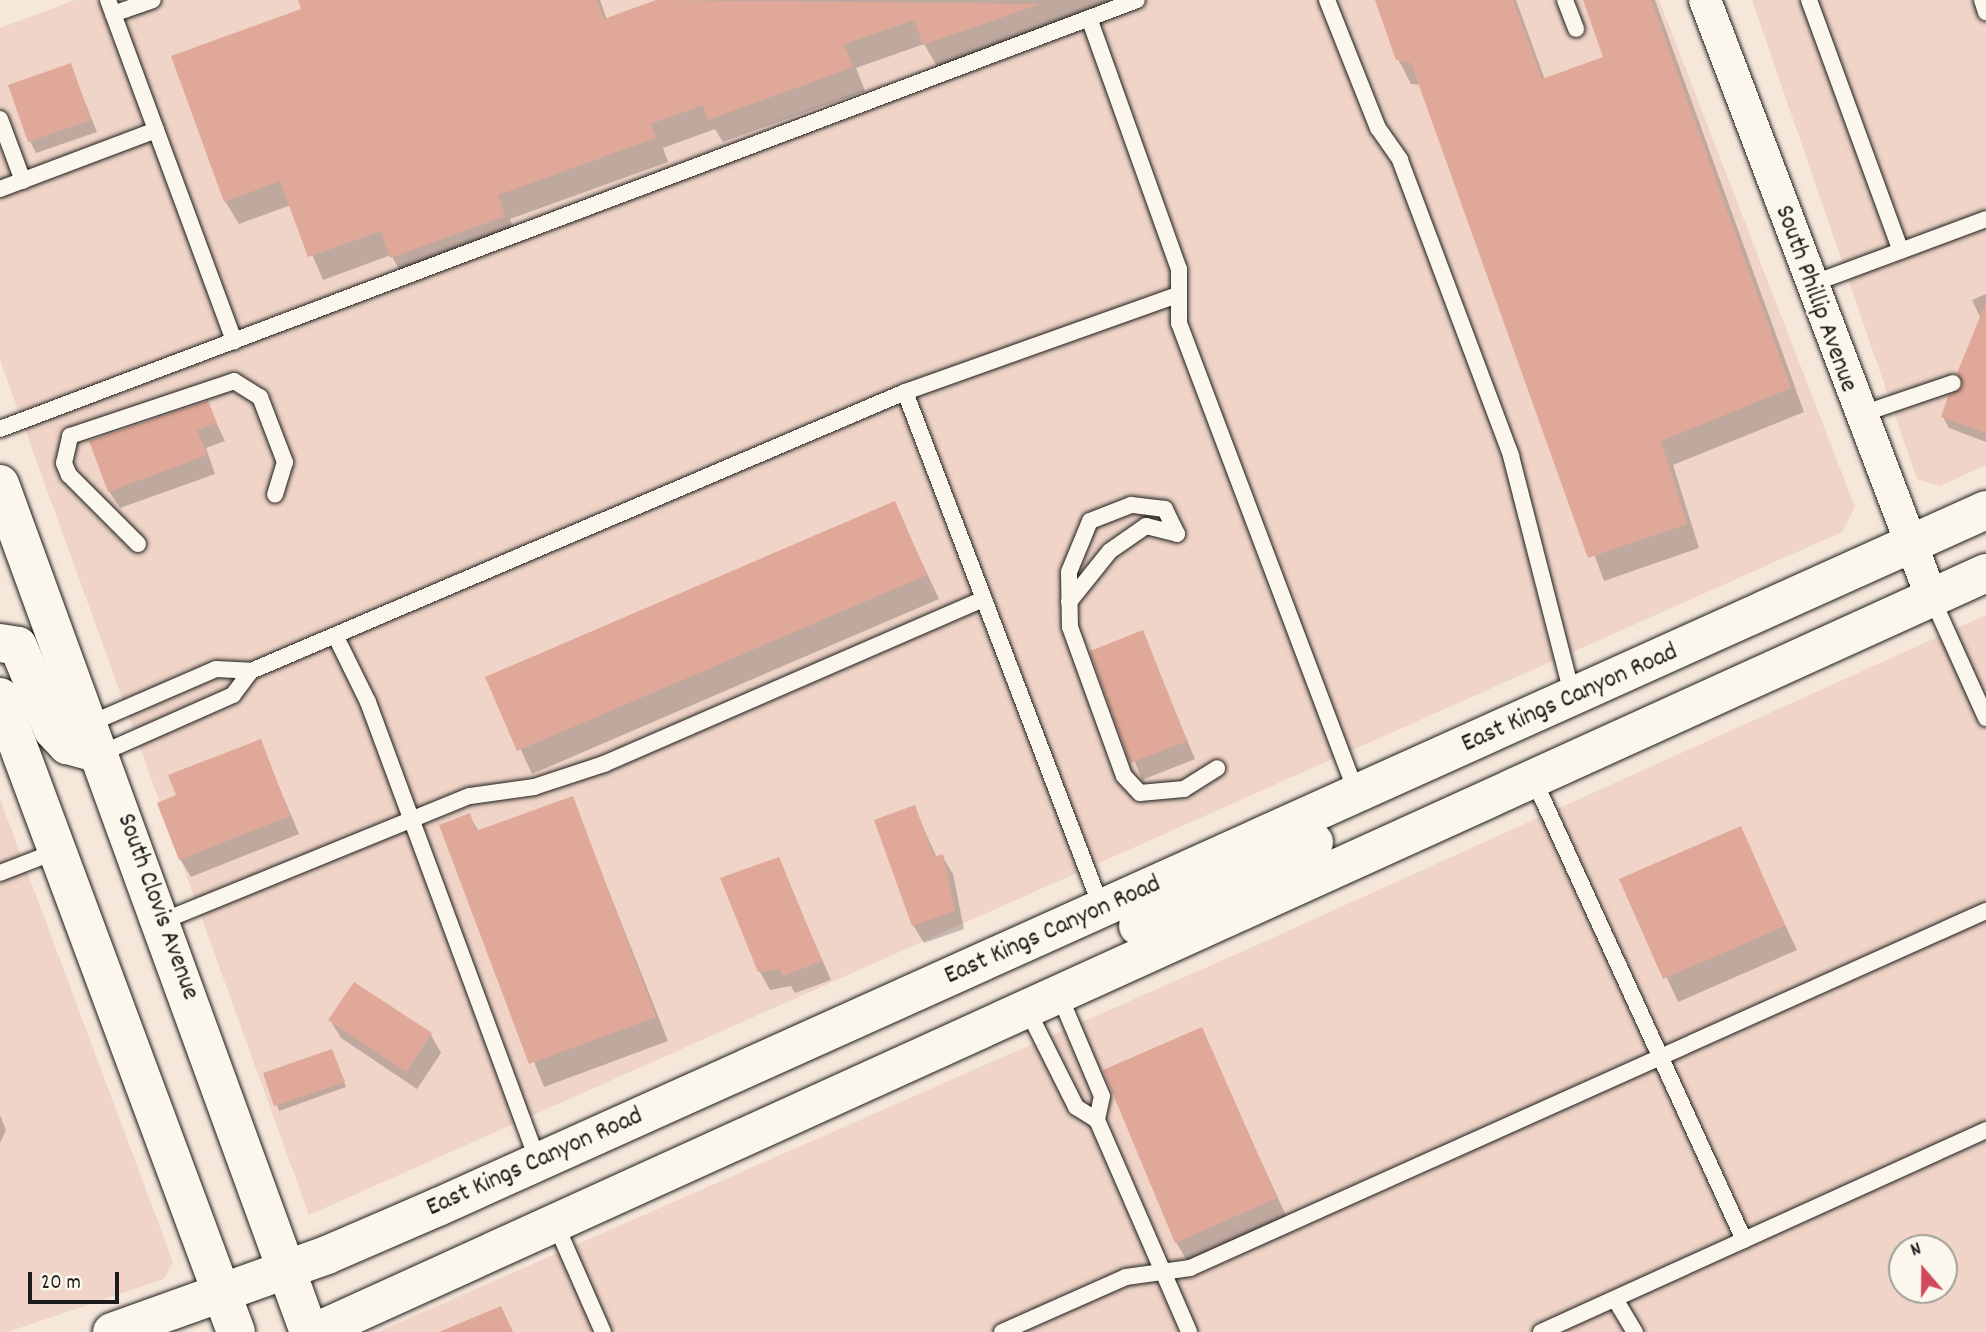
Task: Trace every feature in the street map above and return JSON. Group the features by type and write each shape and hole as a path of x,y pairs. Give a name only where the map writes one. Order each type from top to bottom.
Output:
{"main road":[{"name":"South Clovis Avenue","path":"0,484 14,544 94,739 163,921 289,1269 309,1332"},
{"name":"East Kings Canyon Road","path":"112,1332 289,1269 538,1162 1986,510"},
{"name":"East Kings Canyon Road","path":"315,1332 556,1225 1042,998 1986,573"},
{"path":"0,643 18,646 53,730 68,745 94,739"},
{"path":"0,697 236,1332"},
{"path":"1042,998 1069,959 1337,831 1357,794"}],"street":[{"name":"South Phillip Avenue","path":"1705,0 1809,285 1909,546 1931,596"}],"lane":[{"path":"153,0 110,7 234,341"},
{"path":"0,429 1138,0"},
{"path":"1327,0 1378,128 1400,160 1511,456 1573,697"},
{"path":"1565,0 1576,29"},
{"path":"1809,0 1901,251"},
{"path":"1982,0 1986,12"},
{"path":"1089,18 1180,269 1179,323 1357,794"},
{"path":"0,119 23,181"},
{"path":"0,189 156,130"},
{"path":"1809,285 1986,219"},
{"path":"94,739 216,669 251,671 905,392 1178,295"},
{"path":"138,544 69,475 64,463 70,436 234,381 260,397 285,463 275,494"},
{"path":"1859,415 1953,383"},
{"path":"905,392 1102,909"},
{"path":"1069,603 1110,551 1146,526 1177,534 1165,509 1131,505 1090,521 1069,572 1069,603 1080,662 1124,776 1140,793 1184,789 1217,768"},
{"path":"1931,596 1986,718"},
{"path":"163,921 470,796 534,787 604,764 984,599"},
{"path":"336,637 368,702 538,1162"},
{"path":"94,739 233,695 251,671"},
{"path":"1532,776 1744,1240"},
{"path":"0,873 57,851"},
{"path":"1002,1332 1126,1277 1190,1268 1986,911"},
{"path":"1042,998 1076,1107 1097,1120 1189,1332"},
{"path":"1042,998 1102,1096 1097,1120"},
{"path":"1541,1332 1986,1130"},
{"path":"556,1225 603,1332"},
{"path":"1615,1299 1635,1332"}],"shaded area":[{"path":"75,0 1659,0 1855,507 1842,532 309,1215 0,360 0,28"},
{"path":"1752,0 1986,0 1986,465 1940,486 1917,479"},
{"path":"1986,615 1986,1332 378,1332 1248,949"},
{"path":"0,799 173,1262 164,1279 8,1332 0,1332"}],"building":[{"path":"298,0 597,0 604,19 656,0 1040,4 923,45 914,20 844,44 853,67 708,120 703,105 651,124 656,138 498,195 505,216 390,258 381,231 308,257 280,181 224,202 171,56 301,9"},
{"path":"1375,0 1513,0 1542,79 1603,57 1583,0 1651,0 1791,388 1661,441 1687,524 1588,558 1411,63 1396,60"},
{"path":"71,63 91,120 28,142 8,85"},
{"path":"1986,303 1986,433 1941,417 1948,396 1963,386 1957,373"},
{"path":"208,401 217,423 197,430 207,455 108,492 89,441"},
{"path":"895,501 927,575 517,751 485,677"},
{"path":"1143,630 1187,741 1130,763 1090,651"},
{"path":"261,739 290,816 179,860 157,803 176,795 168,775"},
{"path":"573,796 656,1017 529,1064 439,825 470,813 476,831"},
{"path":"915,805 934,857 943,854 955,911 912,926 874,820"},
{"path":"1741,826 1785,926 1663,979 1619,879"},
{"path":"779,857 822,961 783,976 780,969 758,972 720,878"},
{"path":"354,982 432,1033 406,1072 328,1020"},
{"path":"1202,1027 1277,1198 1175,1243 1103,1070"},
{"path":"332,1049 345,1082 274,1106 263,1073"},
{"path":"501,1306 513,1332 439,1332"}]}
